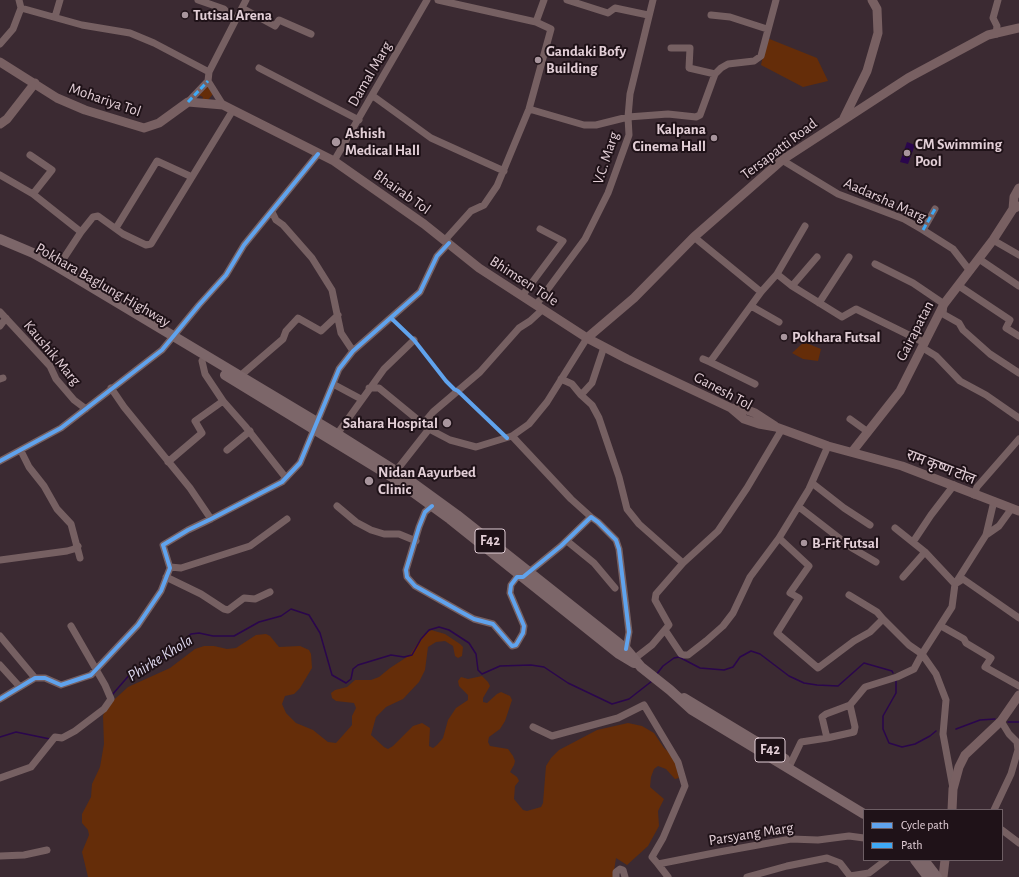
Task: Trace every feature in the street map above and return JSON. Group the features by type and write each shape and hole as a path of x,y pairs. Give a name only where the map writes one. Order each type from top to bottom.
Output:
{"highway":[{"name":"Pokhara Baglung Highway","path":"0,239 33,253 58,267 172,338 202,361 396,471 457,515 619,654 641,667"},
{"name":"Pokhara Baglung Highway","path":"0,246 31,259 240,376 315,425"},
{"name":"Pokhara Baglung Highway","path":"335,437 432,506 626,649 634,659"},
{"name":"F42","path":"634,659 641,667 670,690 863,813"},
{"name":"F42","path":"789,766 869,809"},
{"path":"916,861 928,877"},
{"path":"925,861 937,877"}],"main road":[{"path":"843,119 867,71 878,33 877,10 872,0"},
{"name":"Tersapatti Road","path":"588,338 634,298 694,237 782,160 908,78 988,35 1019,28"},
{"name":"Mohariya Tol","path":"0,62 57,98 85,110 144,128 159,123 188,102"},
{"path":"0,124 7,119 35,83"},
{"path":"188,102 222,105 318,154"},
{"name":"Bhairab Tol","path":"318,154 334,161 447,242"},
{"name":"Gairapatan","path":"852,452 900,391 944,304 1016,208 1014,196 1019,188"},
{"name":"Bhimsen Tole","path":"447,242 479,268 588,338"},
{"name":"Ganesh Tol","path":"588,338 731,408 747,410 755,413 779,428"},
{"path":"779,428 828,446 852,452"},
{"name":"राम कृष्ण टोल","path":"852,452 902,466 1016,510"},
{"path":"952,809 953,789 959,767 965,755 1001,721 1019,695"},
{"path":"943,877 946,861"}],"street":[{"path":"0,44 13,30 21,8 19,0"},
{"path":"55,17 60,0"},
{"path":"198,0 224,9 235,21"},
{"path":"222,105 208,81 209,72 246,0"},
{"name":"Damal Marg","path":"334,161 373,96 427,0"},
{"path":"0,699 19,686 35,678 44,678 61,685 86,678 91,675 95,669 138,626 161,591 170,567 163,545 188,530 282,482 286,478 300,463 339,369 353,351 420,292 437,256 447,242 471,210 484,205 497,186 529,109 551,29 536,22 438,0"},
{"path":"536,22 544,0"},
{"path":"567,0 608,13 615,8 648,15"},
{"name":"V.C. Marg","path":"423,424 433,412 480,372 519,328 530,321 585,239 608,193 629,135 628,117 630,94 648,15 653,0"},
{"path":"529,109 584,125 596,125 628,117 668,114 696,117 700,115 715,74 728,64 759,59 776,0"},
{"path":"996,34 997,26 993,18 998,0"},
{"path":"21,8 82,25 130,33 154,43 209,72"},
{"path":"242,8 276,26 279,20 311,34"},
{"path":"711,15 730,17 767,29"},
{"path":"671,48 690,48 688,68 715,74"},
{"path":"259,68 359,120"},
{"path":"188,102 208,81"},
{"path":"373,96 431,138 504,171"},
{"path":"58,267 81,232 96,216 146,245 151,244 233,110"},
{"path":"0,461 61,428 162,350 226,275 244,245 318,154"},
{"path":"30,156 52,170 33,194"},
{"path":"116,228 157,160 192,177"},
{"name":"Aadarsha Marg","path":"782,160 838,194 904,219 923,230 953,249 970,271"},
{"path":"0,175 33,194 81,232"},
{"path":"923,230 935,209"},
{"path":"272,212 276,220 283,225 312,258 332,290 341,333 353,351"},
{"path":"755,384 707,360 777,274 805,226"},
{"path":"522,296 563,241 540,229"},
{"path":"694,237 761,292"},
{"path":"993,240 1019,255"},
{"path":"792,286 817,257"},
{"path":"819,303 849,257"},
{"path":"979,259 1019,286"},
{"path":"875,264 914,283 944,304 943,314 959,324 990,354 1019,373"},
{"path":"777,274 792,286 842,317 852,310 856,310 924,345 960,381 1019,418"},
{"path":"959,286 1010,320 1006,328 1019,336"},
{"path":"751,306 779,322"},
{"name":"Kaushik Marg","path":"0,312 50,366 56,379 74,400 86,409"},
{"path":"240,376 283,339 287,330 298,318 321,331 338,315"},
{"path":"0,326 6,318"},
{"path":"369,388 379,388 429,429 450,440 476,447 512,436 529,424 542,410 588,338"},
{"path":"335,437 384,368 414,340"},
{"path":"581,395 592,382 604,347"},
{"path":"202,361 205,374 223,401 250,432 286,478"},
{"path":"561,379 572,384 581,395 592,404 599,418 619,477 627,509 644,529 683,563"},
{"path":"332,384 361,399"},
{"path":"111,388 211,519"},
{"path":"168,462 202,433 195,421 223,401"},
{"path":"850,419 868,432"},
{"path":"634,659 666,630 669,625 655,597 683,563 722,525 747,488 779,428"},
{"path":"396,471 429,429"},
{"path":"227,450 250,432"},
{"path":"512,436 571,499 616,540 629,632 626,649"},
{"path":"974,495 977,487 1019,439"},
{"path":"666,630 681,654 688,655 706,641 728,619 750,577 779,538 812,483 828,446"},
{"path":"21,451 29,467 44,486 57,510 71,524 80,558"},
{"path":"812,483 870,525"},
{"path":"913,542 954,485"},
{"path":"827,738 822,718 826,714 850,704 866,687 897,677 914,669 952,607 955,584 986,535 994,501"},
{"path":"337,506 356,522 371,530 384,534 399,534 416,541"},
{"path":"432,506 425,512 406,570 407,576 416,586 474,619 493,624 512,646 516,645 523,632 524,626 510,589 517,578 526,575 591,517"},
{"path":"798,507 852,548 876,562"},
{"path":"986,535 999,526 1016,510"},
{"path":"170,567 181,568 250,546 287,519"},
{"path":"895,528 926,552 955,584"},
{"path":"779,538 810,566 790,593 799,598 776,633 807,658 812,664 818,668 854,641 870,632 883,619"},
{"path":"567,540 594,563 614,588"},
{"path":"0,560 74,549 78,546"},
{"path":"903,577 926,552"},
{"path":"166,577 201,594 228,610 244,598 255,599 270,592"},
{"path":"955,584 963,579 1019,618"},
{"path":"849,595 878,612 909,646 922,654 936,674 946,700 943,734 953,789"},
{"path":"0,778 31,767 54,740 62,738 75,731 104,709 111,699 105,685 71,626"},
{"path":"941,626 964,639 966,643 991,658 985,667 1019,686"},
{"path":"0,636 35,678"},
{"path":"0,665 19,686"},
{"path":"789,766 801,742 854,732 855,727 850,704"},
{"path":"533,728 552,736 618,718 644,705 678,762 686,786 664,838 652,857 668,877"},
{"path":"994,809 1010,774 1018,750 1017,742 1009,734 1001,721"},
{"path":"1003,831 1019,843"},
{"name":"Parsyang Marg","path":"658,864 791,839 818,840 849,836 863,838"},
{"path":"0,856 24,855 47,850"},
{"path":"747,877 827,858 840,863 850,876 869,873 885,861"},
{"path":"616,877 616,872 620,869 623,870 625,877"}],"shaded area":[{"path":"767,38 817,58 828,81 803,87 761,65"},
{"path":"208,86 213,94 208,100 202,101 203,97 199,95"},
{"name":"CM Swimming Pool","path":"907,142 915,145 908,164 900,162"},
{"path":"804,342 821,349 818,361 803,359 792,353"},
{"path":"431,630 445,634 460,644 463,647 462,656 458,658 455,656 453,646 445,641 436,642 428,647 425,670 419,682 403,699 386,707 376,717 371,735 384,747 388,749 393,746 413,726 422,723 430,728 429,746 433,748 443,738 448,720 456,708 468,700 468,695 459,686 458,681 461,677 468,679 482,676 490,686 483,698 483,702 487,703 501,692 510,696 512,700 505,721 500,729 489,737 488,742 490,746 508,749 513,756 515,761 510,772 517,777 519,781 515,786 514,799 523,810 527,811 541,807 543,803 546,766 551,758 559,750 597,730 628,723 642,726 654,733 664,748 674,757 679,778 675,779 666,769 658,766 654,769 651,777 650,787 664,799 658,811 659,826 648,846 627,865 616,858 613,877 88,877 82,852 89,835 88,830 82,823 82,814 91,797 92,784 100,767 104,744 103,716 106,707 128,687 170,668 195,649 204,646 214,646 227,649 236,648 256,635 266,634 270,636 279,647 300,646 309,650 311,654 312,668 300,688 294,694 285,696 282,704 286,713 296,723 313,730 328,742 336,743 352,725 352,716 356,708 354,703 336,701 332,698 331,693 335,690 347,687 355,680 371,680 379,677 410,655 423,635"}],"waterway":[{"name":"Phirke Khola","path":"112,695 131,673 155,662 175,649 191,634 199,633 213,636 234,636 259,622 281,616 291,609 309,615 320,633 332,675 346,683 351,679 353,669 358,665 391,655 404,657 412,655 421,639 429,630 439,627 449,630 469,643 476,654 478,670 482,674 500,666 531,665 544,667 568,683 612,704 629,699 652,681"},
{"name":"Phirke Khola","path":"656,675 663,666 674,658 679,657 700,668 724,670 733,667 740,657 751,651 760,654 789,676 804,683 838,686 864,663 892,671 893,673"},
{"name":"Phirke Khola","path":"896,681 896,693 883,716 883,729 889,743 902,747 915,744 936,731"},
{"name":"Phirke Khola","path":"956,729 980,720 995,719"},
{"name":"Phirke Khola","path":"1008,722 1019,722"},
{"name":"Phirke Khola","path":"0,737 16,732 50,739"}],"marked path":[{"path":"188,102 208,81"},
{"path":"923,230 935,209"}],"cycle path":[{"path":"0,461 61,428 162,350 226,275 244,245 318,154"},
{"path":"0,699 35,678 45,678 61,685 91,675 138,625 161,591 170,568 163,545 188,530 282,482 300,463 339,369 353,351 420,292 437,256 449,243"},
{"path":"391,318 414,340 446,381 507,438"},
{"path":"432,506 425,512 419,527 406,570 407,577 415,586 463,613 474,619 493,624 512,646 516,645 523,633 524,626 510,593 511,585 517,577 523,577 561,546 591,517 598,522 616,540 619,549 629,632 626,649"}],"place":[{"name":"Tutisal Arena","path":"185,15"},
{"name":"Gandaki Bofy Building","path":"538,60"},
{"name":"Kalpana Cinema Hall","path":"714,138"},
{"name":"Ashish Medical Hall","path":"336,142"},
{"name":"CM Swimming Pool","path":"907,153"},
{"name":"Pokhara Futsal","path":"784,337"},
{"name":"Sahara Hospital","path":"447,423"},
{"name":"Nidan Aayurbed Clinic","path":"369,481"},
{"name":"B-Fit Futsal","path":"804,543"}]}
